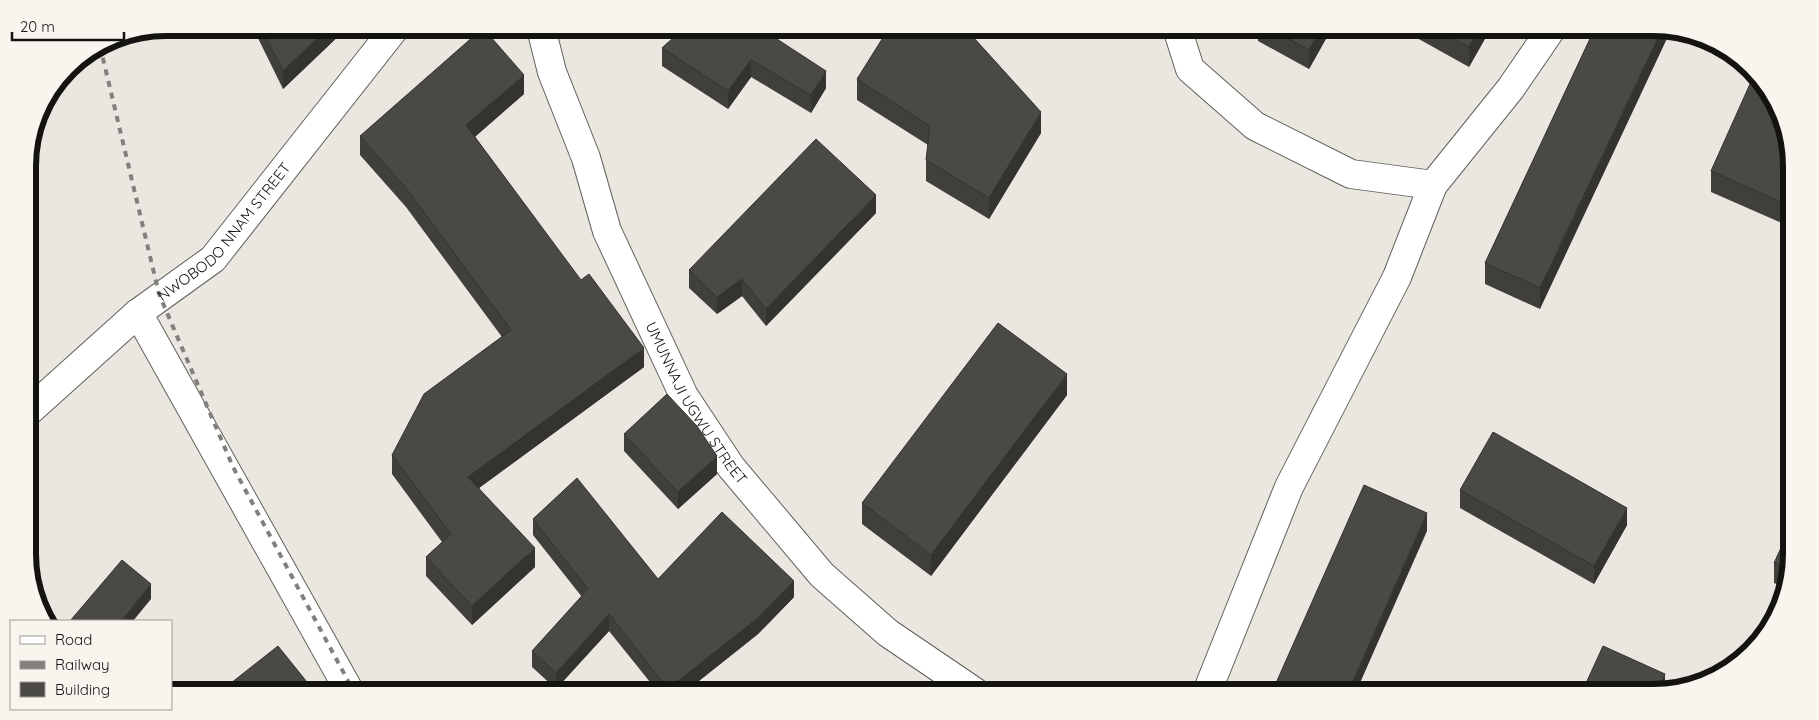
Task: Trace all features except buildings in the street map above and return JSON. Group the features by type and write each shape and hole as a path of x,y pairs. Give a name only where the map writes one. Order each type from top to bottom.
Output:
{"street":[{"name":"NWOBODO NNAM STREET","path":"36,404 138,313 213,259 389,36"},
{"name":"UMUNNAJI UGWU STREET","path":"543,36 552,72 586,158 607,231 684,396 731,468 822,575 888,633 962,683"},
{"path":"1180,36 1190,69 1255,126 1352,174 1433,185"},
{"path":"1210,683 1289,487 1398,277 1433,185 1511,88 1547,36"},
{"path":"138,313 345,684"}],"railway":[{"path":"102,54 159,294 233,467 350,684"}]}
